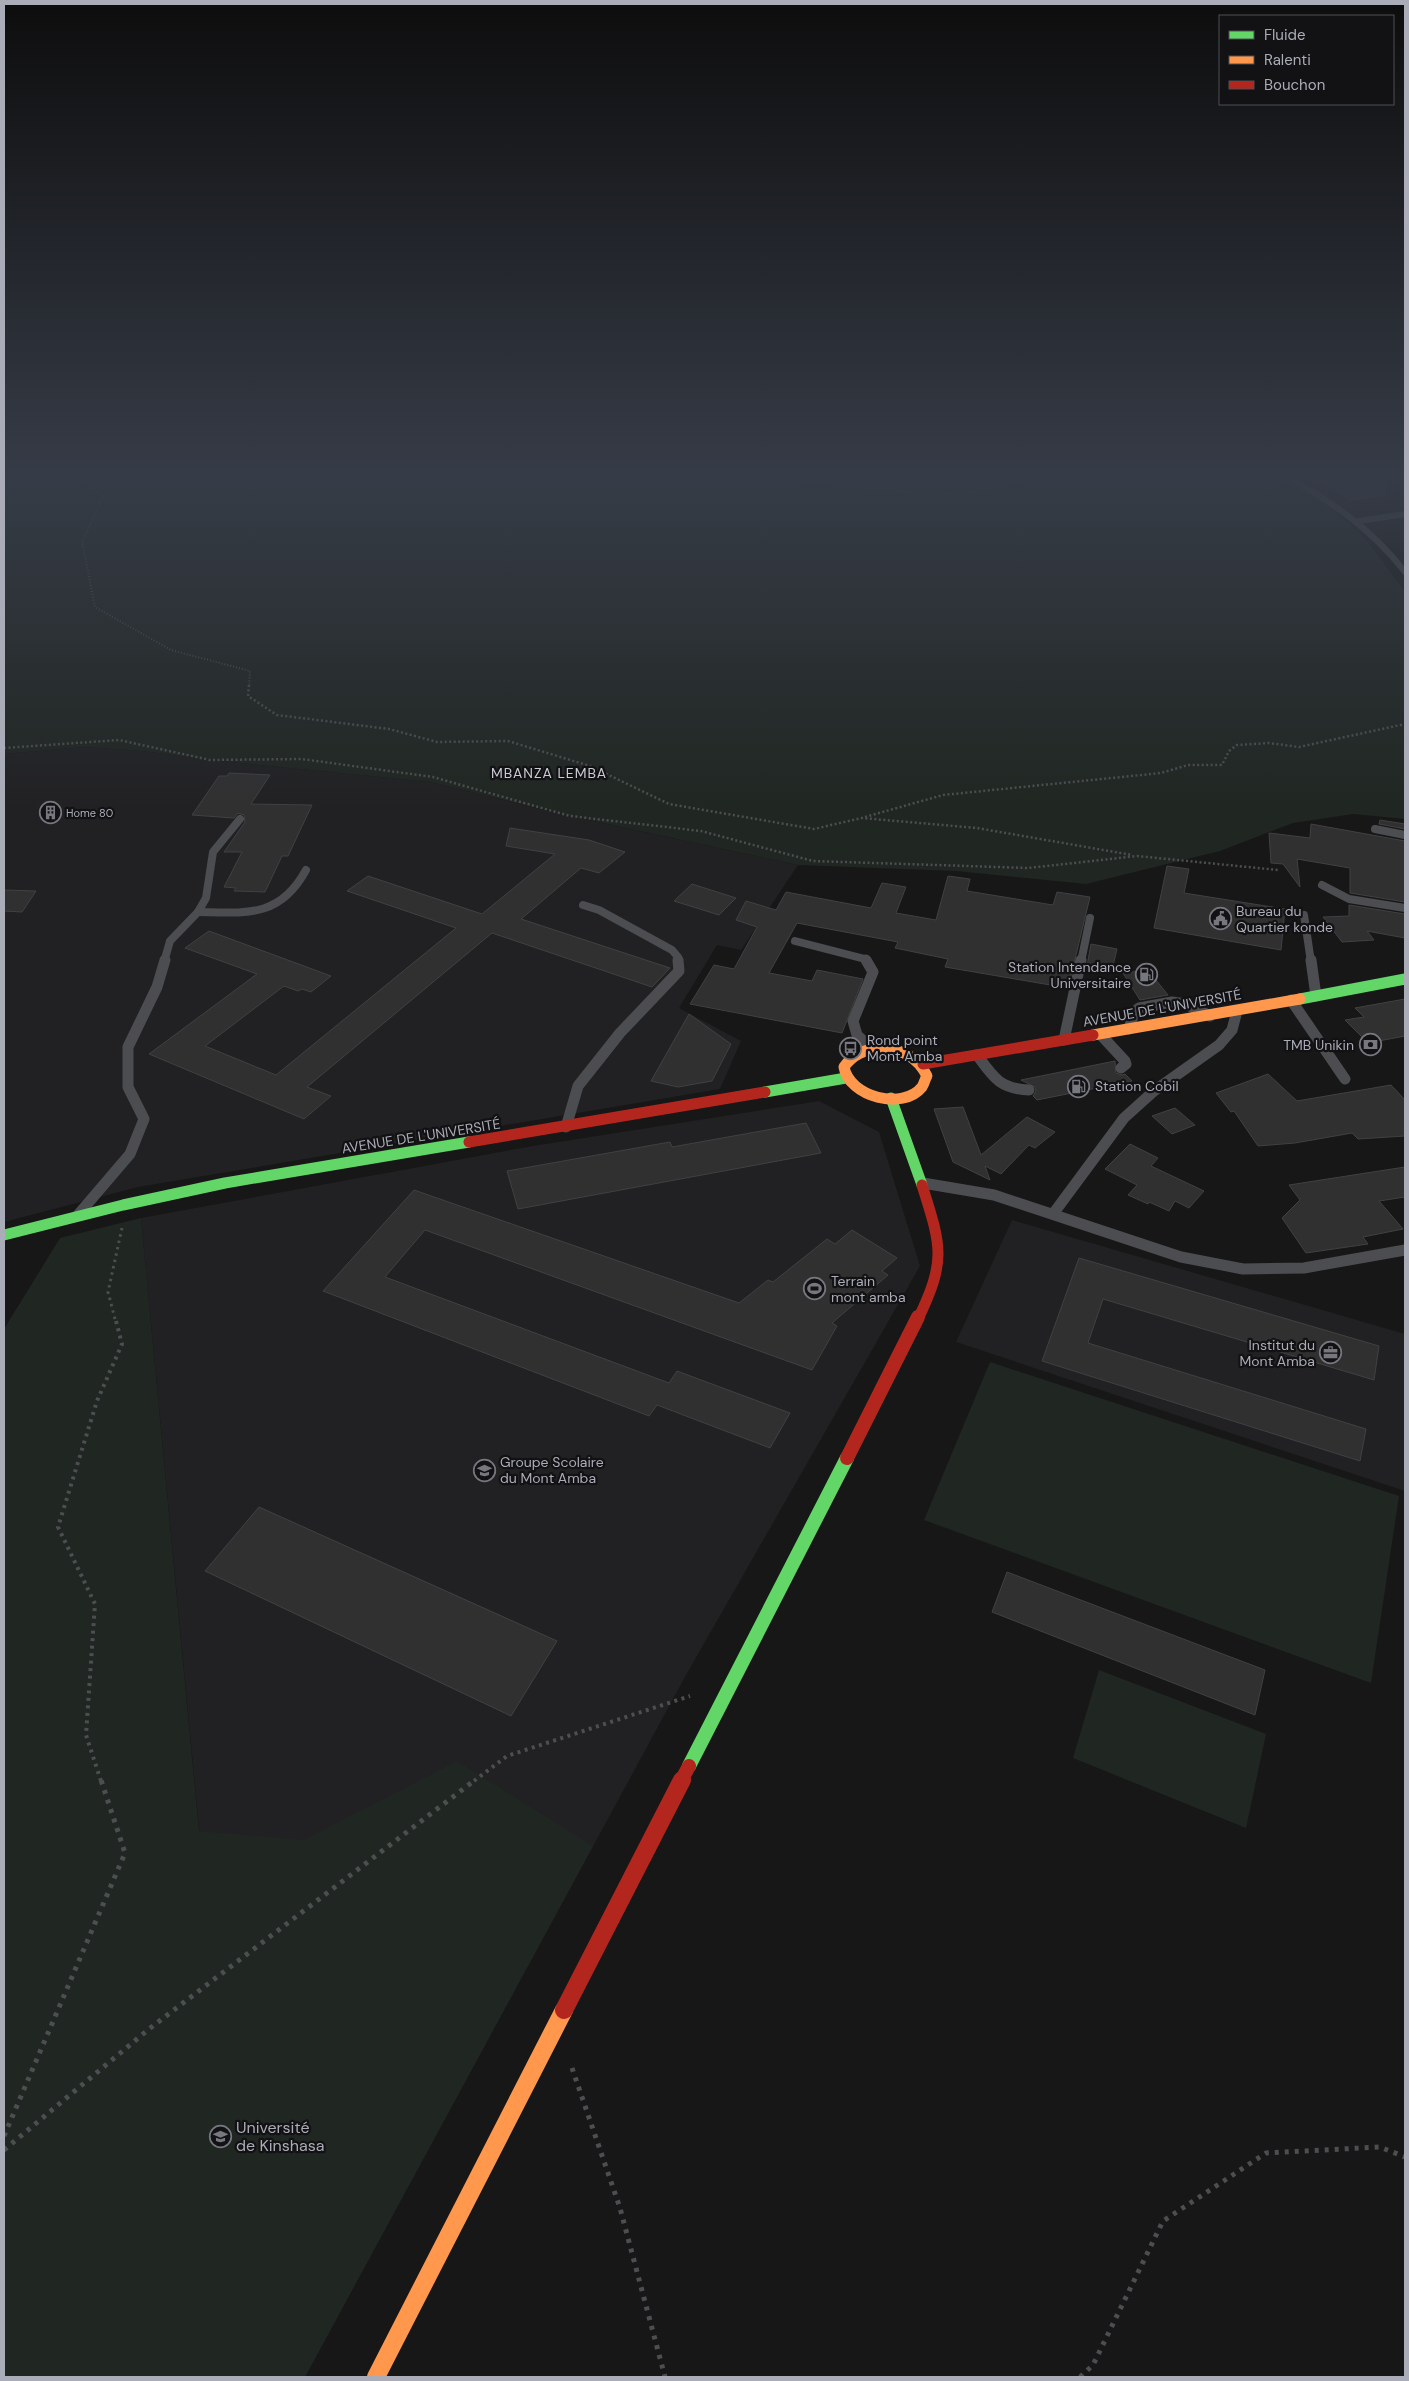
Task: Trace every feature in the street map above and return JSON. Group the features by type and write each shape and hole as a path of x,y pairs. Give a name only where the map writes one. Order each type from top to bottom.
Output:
{"street":[{"name":"AVENUE DE L'UNIVERSITÉ","path":"923,1064 1210,1016 1405,979"},
{"path":"871,1048 897,1049 913,1055 923,1064 927,1076 922,1087 909,1095 891,1098 872,1096 856,1089 846,1078 844,1067 851,1057 871,1048"},
{"name":"AVENUE DE L'UNIVERSITÉ","path":"4,1235 123,1205 225,1183 566,1127 846,1078"},
{"path":"376,2377 931,1292 939,1264 938,1236 917,1167 891,1098"}],"lane":[{"path":"76,1217 130,1154 144,1119 128,1087 128,1047 156,987 170,941 198,912 206,898 214,852 240,819"},
{"path":"1375,829 1405,835"},
{"path":"198,912 254,912 277,905 293,892 306,870"},
{"path":"1322,885 1349,898 1405,908"},
{"path":"566,1127 578,1086 620,1033 680,971 678,957 672,950 599,910 583,905"},
{"path":"1304,914 1316,996"},
{"path":"1064,1040 1090,918"},
{"path":"795,941 865,959 873,972 853,1021 857,1035 871,1048"},
{"path":"1291,1000 1345,1079"},
{"path":"1129,1029 1134,1012 1139,1008 1172,1002 1186,1004 1210,1016"},
{"path":"1053,1214 1076,1184 1094,1155 1126,1116 1152,1092 1222,1042 1232,1030 1237,1011"},
{"path":"1100,1034 1125,1061 1126,1064 1121,1068"},
{"path":"977,1055 999,1084 1014,1090 1029,1090"},
{"path":"921,1182 994,1194 1181,1257 1243,1269 1304,1268 1405,1250"}],"path":[{"path":"90,585 94,607 171,650 250,671 248,696 277,715 389,729 437,742 508,741 590,766 669,804 814,830 943,795 1161,773 1188,765 1222,764 1229,751 1237,744 1269,743 1299,747 1405,724"},
{"path":"4,748 119,740 210,760 302,759 433,777 570,816 701,831 813,861 1028,868 1137,856"},
{"path":"862,818 977,828 1137,856 1278,870"},
{"path":"4,2136 124,1853 86,1735 95,1604 58,1527 97,1401 122,1344 108,1292 121,1240 123,1205"},
{"path":"4,2150 149,2029 507,1756 693,1695"},
{"path":"569,2062 620,2208 666,2377"},
{"path":"1080,2377 1093,2365 1163,2221 1266,2153 1380,2147 1405,2157"}],"shaded area":[{"path":"4,585 1400,585 1405,592 1405,819 1353,814 1293,823 1220,851 1086,884 956,871 798,865 570,816 430,782 210,760 142,751 84,747 4,754"},
{"path":"84,747 142,751 210,760 430,782 570,816 798,865 741,950 717,945 679,1008 741,1041 720,1089 138,1187 4,1222 4,754"},
{"name":"Groupe Scolaire du Mont Amba","path":"819,1101 879,1132 920,1266 686,1675 305,2377 4,2377 205,1891 141,1218 533,1146"},
{"name":"Université de Kinshasa","path":"141,1218 199,1831 304,1840 457,1761 593,1846 305,2377 4,2377 4,1329 60,1238"},
{"path":"1012,1220 1405,1334 1405,1491 956,1342"},
{"path":"990,1362 1399,1496 1371,1683 924,1520"},
{"path":"1099,1670 1266,1734 1246,1828 1073,1758"}],"building":[{"path":"229,773 270,775 251,804 312,805 288,856 282,856 265,892 234,891 236,888 224,887 242,852 224,852 245,822 244,815 238,813 234,818 192,815 219,776 227,776"},
{"path":"1380,820 1405,824 1405,829 1379,824"},
{"path":"1311,824 1405,841 1405,902 1350,893 1350,868 1297,859 1300,887 1283,864 1271,863 1269,833 1310,838"},
{"path":"510,828 589,840 625,852 599,873 581,868 521,919 670,968 652,987 492,933 307,1087 331,1096 304,1119 149,1054 257,974 185,948 209,931 331,976 311,992 302,989 298,991 284,986 205,1046 276,1075 456,928 347,891 368,876 482,914 555,854 506,846"},
{"name":"Bureau du Quartier konde","path":"1167,866 1189,869 1184,893 1285,909 1281,950 1154,928"},
{"path":"948,876 970,879 967,891 1053,905 1057,892 1090,897 1068,988 945,967 948,959 895,948 898,942 797,923 769,973 812,981 817,970 863,979 842,1033 690,1004 714,965 734,969 757,927 736,920 746,901 776,910 786,892 871,908 882,883 906,887 896,913 936,920"},
{"path":"692,884 736,898 719,915 674,901"},
{"path":"4,890 36,891 22,912 4,911"},
{"path":"1349,905 1405,914 1405,938 1367,931 1374,940 1342,942 1323,917 1349,916"},
{"path":"1091,944 1117,949 1112,970 1087,966"},
{"path":"1148,970 1168,995 1140,1000 1123,973"},
{"path":"1405,999 1405,1036 1368,1043 1345,1020 1364,1017 1355,1008"},
{"path":"689,1014 731,1044 712,1081 678,1087 651,1081"},
{"path":"1115,1061 1116,1073 1125,1074 1132,1081 1037,1100 1033,1096 1036,1091 1035,1087 1021,1080"},
{"path":"1268,1074 1297,1101 1391,1085 1405,1100 1405,1136 1358,1139 1352,1133 1295,1143 1258,1146 1234,1111 1231,1112 1216,1093"},
{"path":"963,1107 981,1155 1027,1117 1055,1132 1035,1148 1029,1145 1001,1174 985,1166 990,1180 953,1162 934,1109"},
{"path":"1175,1108 1195,1125 1172,1134 1152,1116"},
{"path":"806,1123 821,1153 518,1209 507,1171 670,1142 672,1147"},
{"path":"1130,1144 1158,1158 1151,1166 1204,1191 1189,1208 1175,1201 1169,1211 1128,1195 1137,1185 1105,1169"},
{"path":"1405,1167 1405,1197 1379,1201 1403,1229 1363,1237 1368,1244 1306,1253 1282,1218 1300,1200 1289,1185"},
{"path":"414,1190 739,1303 768,1280 773,1282 827,1239 835,1244 852,1230 897,1258 882,1271 888,1275 832,1323 837,1326 812,1370 425,1230 385,1277 669,1383 677,1371 790,1413 770,1448 657,1405 649,1416 323,1291"},
{"name":"Institut du Mont Amba","path":"1079,1258 1379,1346 1374,1380 1103,1299 1088,1343 1366,1429 1360,1461 1042,1361"},
{"path":"259,1507 557,1641 511,1716 205,1571"},
{"path":"1007,1572 1265,1670 1255,1715 992,1612"}],"traffic: fast":[{"path":"1300,999 1405,979"},
{"path":"765,1092 846,1078"},
{"path":"891,1098 922,1185"},
{"path":"4,1235 123,1205 225,1183 469,1142"},
{"path":"689,1766 847,1458"}],"traffic: slow":[{"path":"1093,1035 1300,999"},
{"path":"880,1047 902,1051 919,1062 927,1076 922,1087 915,1093 907,1096 887,1098 867,1094 852,1085 847,1079 845,1072 844,1067 847,1062 859,1053 880,1047"},
{"path":"376,2377 564,2010"}],"traffic: jam":[{"path":"923,1064 1093,1035"},
{"path":"469,1142 765,1092"},
{"path":"847,1458 931,1292 939,1264 938,1236 922,1185"},
{"path":"564,2010 689,1766"}],"place":[{"name":"Home 80","path":"50,813"},
{"name":"Bureau du Quartier konde","path":"1220,919"},
{"name":"Station Intendance Universitaire","path":"1147,975"},
{"name":"TMB Unikin","path":"1370,1045"},
{"name":"Rond point Mont Amba","path":"851,1048"},
{"name":"Station Cobil","path":"1079,1086"},
{"name":"Terrain mont amba","path":"815,1289"},
{"name":"Institut du Mont Amba","path":"1331,1353"},
{"name":"Groupe Scolaire du Mont Amba","path":"484,1470"},
{"name":"Université de Kinshasa","path":"220,2136"}],"district":[{"name":"MBANZA LEMBA","path":"549,773"}]}
